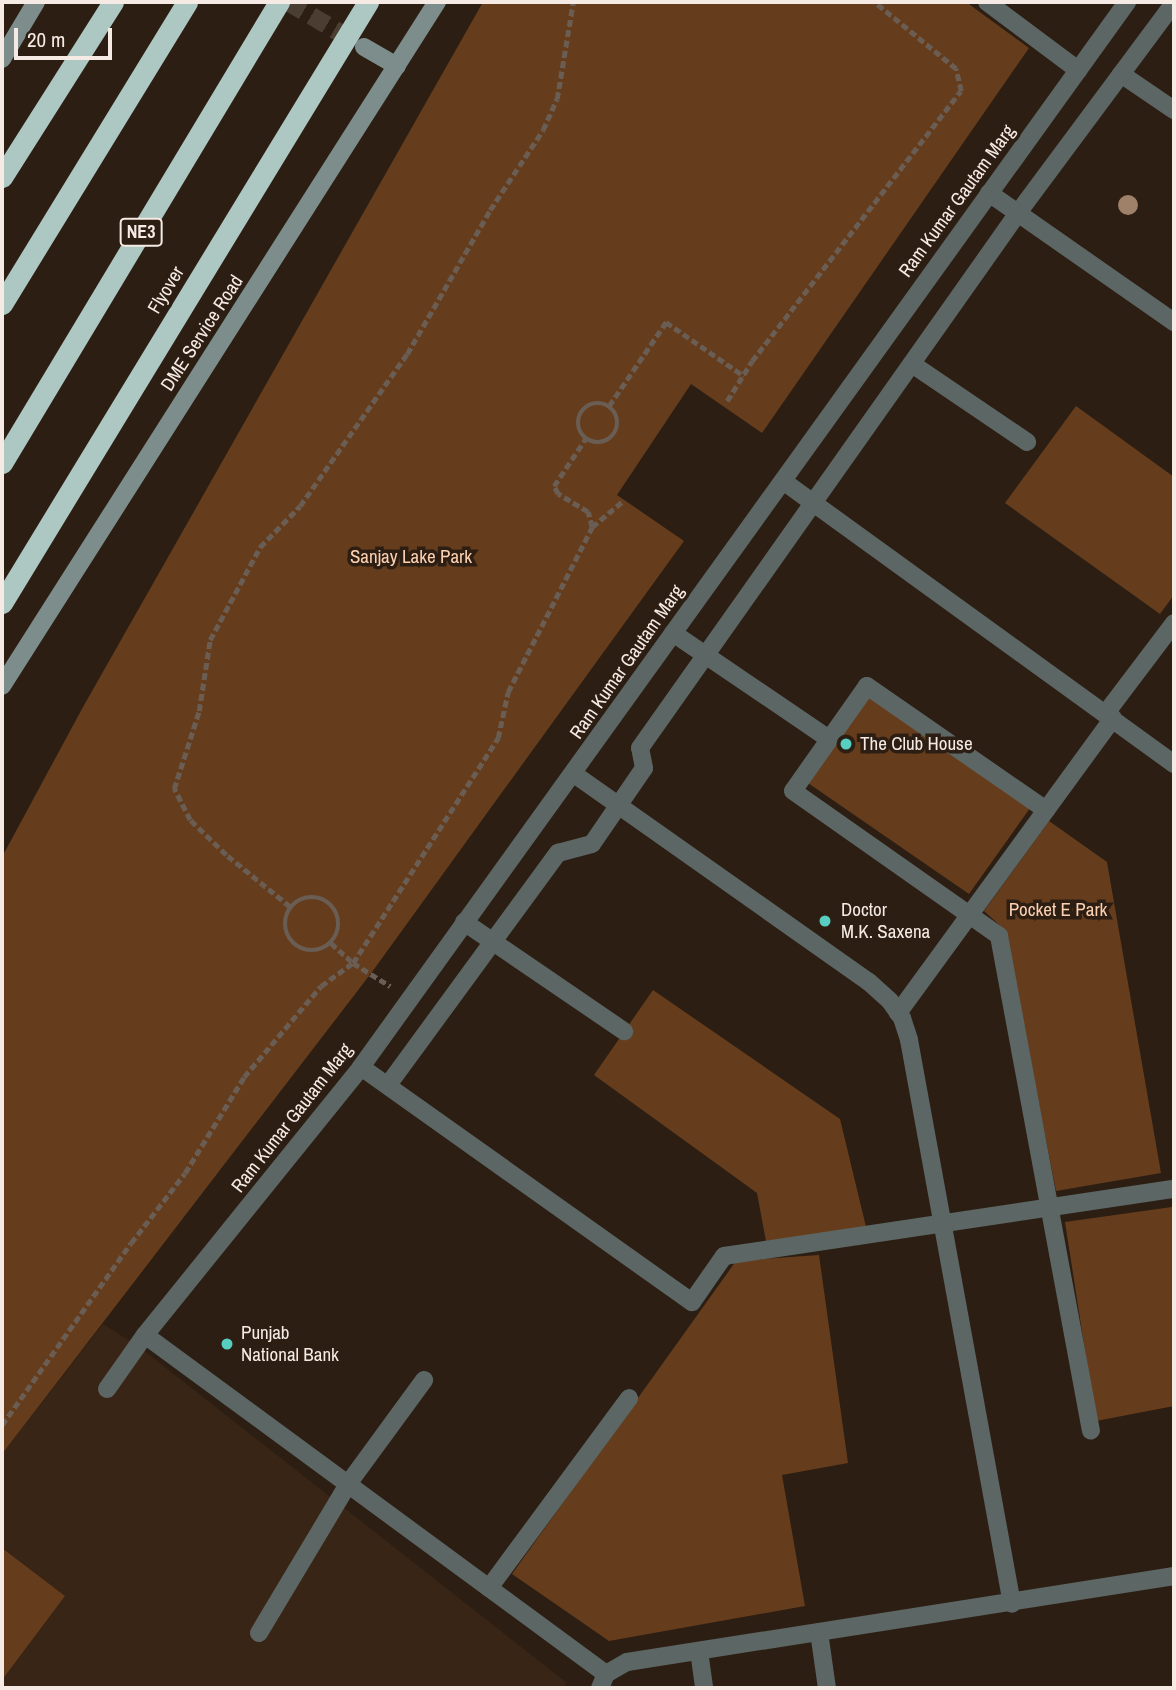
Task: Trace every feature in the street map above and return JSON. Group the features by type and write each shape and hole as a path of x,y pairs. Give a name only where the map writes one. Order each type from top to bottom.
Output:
{"highway":[{"path":"2,177 113,2"},
{"path":"2,304 187,2"},
{"name":"NE3","path":"2,463 279,2"},
{"name":"Flyover","path":"2,603 368,2"}],"street":[{"path":"2,59 36,2"},
{"name":"DME Service Road","path":"2,686 437,2"},
{"path":"987,2 1078,70"},
{"name":"Ram Kumar Gautam Marg","path":"107,1389 145,1335 361,1067 1127,2"},
{"path":"388,1085 558,853 592,844 644,768 640,748 705,654 1018,213 1174,3"},
{"path":"364,47 397,66"},
{"path":"1121,74 1174,110"},
{"path":"989,193 1174,322"},
{"path":"912,364 1027,442"},
{"path":"783,481 1174,764"},
{"path":"898,1013 1046,810 1174,623"},
{"path":"673,633 829,739"},
{"path":"1046,810 867,686 793,791 999,936 1091,1431"},
{"path":"573,774 869,982 898,1013 909,1040 1013,1604"},
{"path":"464,922 624,1031"},
{"path":"361,1067 692,1302 724,1256 943,1226 1174,1189"},
{"path":"145,1335 489,1588 603,1681 627,1662 1013,1604 1174,1576"},
{"path":"259,1633 348,1484 424,1380"},
{"path":"489,1588 629,1398"},
{"path":"819,1633 827,1688"},
{"path":"699,1651 704,1688"}],"path":[{"path":"290,907 226,855 190,820 174,789 199,711 210,640 260,547 300,506 407,354 491,210 543,130 557,99 573,2"},
{"path":"727,401 961,91 956,69 874,2"},
{"path":"609,406 666,322 744,376"},
{"path":"596,403 609,406 618,419 614,434 601,443 586,438 579,427 580,414 596,403"},
{"path":"586,438 554,486 558,494 589,512 592,527"},
{"path":"2,1425 131,1242 185,1173 244,1077 321,986 353,962 498,738 508,692 592,527 623,501"},
{"path":"316,897 329,903 338,915 338,930 331,943 319,950 306,951 293,945 286,933 285,919 290,907 302,899 316,897"},
{"path":"331,943 353,962 372,972 408,1000"}],"shaded area":[{"path":"103,1324 138,1346 567,1683 562,1688 2,1688 2,1680 65,1596 2,1548 2,1454"}],"green space":[{"name":"Sanjay Lake Park","path":"483,2 966,2 1029,48 762,433 691,384 617,495 684,541 372,972 2,1454 2,857 83,707"},
{"path":"1076,406 1174,477 1174,595 1160,614 1005,503"},
{"path":"869,696 1030,808 969,894 808,783"},
{"name":"Pocket E Park","path":"1049,821 1107,862 1161,1173 1056,1191 1005,930 984,911"},
{"path":"653,990 840,1119 867,1231 766,1241 757,1193 594,1075"},
{"path":"1172,1207 1174,1406 1096,1421 1065,1222"},
{"path":"819,1255 848,1463 782,1475 805,1606 609,1641 512,1574 736,1261"},
{"path":"2,1548 65,1596 2,1680"}],"tunnel":[{"path":"288,2 357,43"}],"place":[{"name":"The Club House","path":"846,744"},
{"name":"Doctor M.K. Saxena","path":"825,921"},
{"name":"Punjab National Bank","path":"227,1344"}]}
